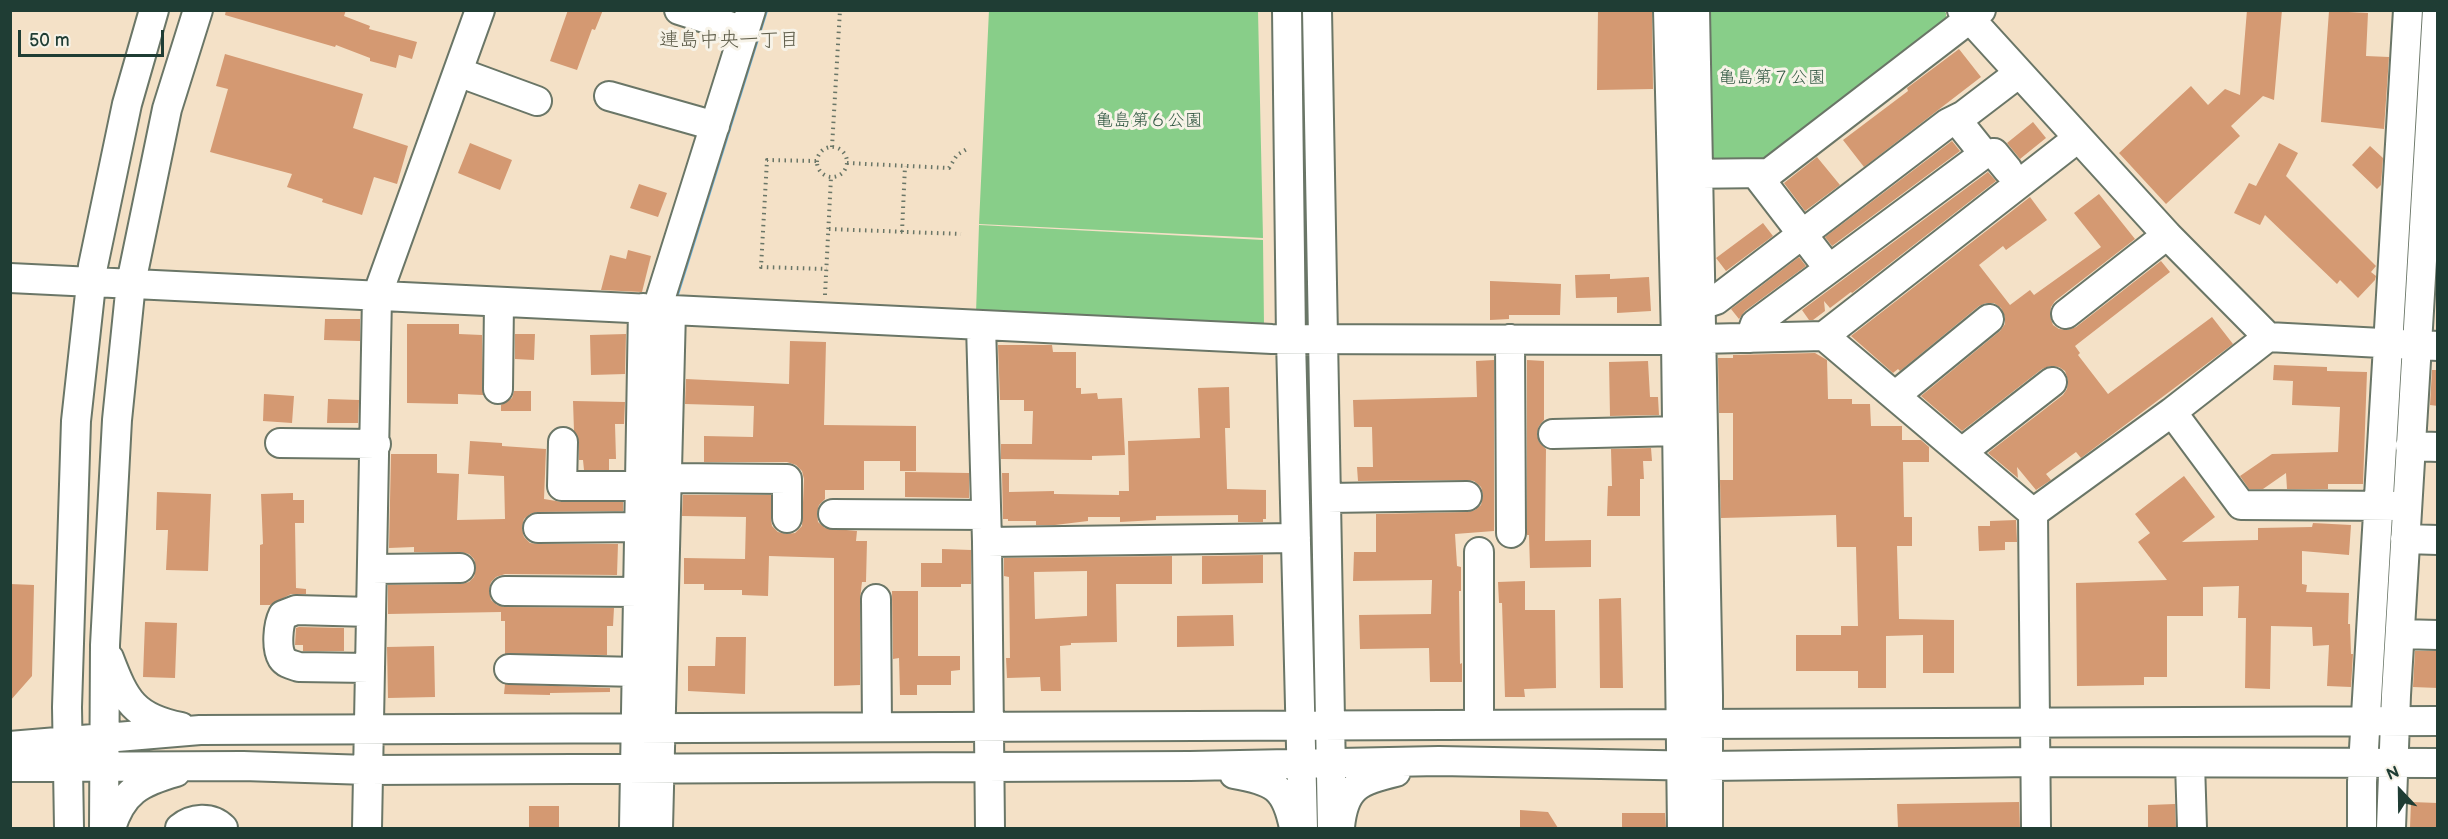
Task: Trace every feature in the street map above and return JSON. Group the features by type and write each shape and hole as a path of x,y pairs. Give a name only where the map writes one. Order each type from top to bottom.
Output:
{"street":[{"path":"69,828 68,754 76,421 92,282 128,104 154,10"},
{"path":"104,828 105,645 117,420 131,283 167,109 198,10"},
{"path":"367,828 377,296 480,10"},
{"path":"648,727 638,672 640,486 657,309 748,21 679,10"},
{"path":"1287,10 1291,339 1303,828"},
{"path":"1317,10 1332,828"},
{"path":"1668,10 1684,174 1701,305 1689,339 1678,431 1694,724"},
{"path":"1695,10 1684,174 1689,339 1695,766 1708,828"},
{"path":"2391,828 2405,539 2393,506 2424,447 2409,345 2430,248 2408,10"},
{"path":"2362,828 2366,721 2393,506 2409,345 2421,146 2436,65 2437,10"},
{"path":"1684,174 1769,173 1971,13 2019,73 2078,138 2167,235 2268,337"},
{"path":"458,72 537,101"},
{"path":"1701,305 1716,300 1948,123 2019,73"},
{"path":"609,96 715,126"},
{"path":"1956,119 1983,154"},
{"path":"10,278 1291,339 1689,339 1824,336 2078,138"},
{"path":"1750,338 1755,324 1983,154 1994,153 2008,170"},
{"path":"1756,174 1829,269"},
{"path":"2066,314 2167,235"},
{"path":"498,389 499,302"},
{"path":"634,828 647,769 648,727 668,478 657,309"},
{"path":"1896,395 1989,319"},
{"path":"981,325 990,828"},
{"path":"1824,336 2033,513 2036,828"},
{"path":"2033,513 2172,412 2268,337 2409,345"},
{"path":"1510,339 1511,533"},
{"path":"1962,452 2052,382"},
{"path":"2172,412 2241,505 2393,506"},
{"path":"1553,434 1678,431"},
{"path":"562,442 562,486 640,486"},
{"path":"280,443 375,444"},
{"path":"668,478 787,479 788,518"},
{"path":"1327,498 1467,496"},
{"path":"833,514 986,528 1296,538"},
{"path":"538,528 640,527"},
{"path":"2405,539 2438,540"},
{"path":"1479,552 1479,724"},
{"path":"372,569 460,568"},
{"path":"505,591 639,592"},
{"path":"876,599 877,727"},
{"path":"369,668 299,667 289,664 282,658 279,650 280,621 283,615 296,610 371,612"},
{"path":"1328,633 1342,690 1354,707 1368,713 1435,724"},
{"path":"1189,725 1263,712 1280,701 1286,692 1298,634"},
{"path":"2400,634 2438,635"},
{"path":"105,645 121,689 136,709 158,723 200,730"},
{"path":"509,669 638,672"},
{"path":"10,767 68,754 104,738 200,730 2438,721"},
{"path":"10,746 68,754 104,767 198,766 368,770 1190,766 1439,761 1695,766 2035,762 2438,763"},
{"path":"1340,828 1345,798 1356,785 1372,778 1439,761"},
{"path":"2190,763 2192,828"},
{"path":"111,828 117,810 130,793 153,778 198,766"},
{"path":"1190,766 1262,779 1278,788 1287,801 1294,828"},
{"path":"1682,828 1695,766"},
{"path":"647,769 658,828"},
{"path":"180,828 187,822 196,820 206,820 219,824 223,828"}],"path":[{"path":"832,147 840,10"},
{"path":"832,147 845,153 847,163 840,175 831,177 822,174 816,161 823,149 832,147"},
{"path":"847,163 949,168 957,155 967,149"},
{"path":"816,161 767,160 761,267 826,269"},
{"path":"902,232 904,166"},
{"path":"824,317 831,177"},
{"path":"829,229 961,234"}],"green space":[{"name":"亀島第６公園","path":"989,10 1258,11 1263,238 979,224"},
{"name":"亀島第７公園","path":"1704,11 1944,11 1946,26 1769,162 1712,161"},
{"path":"979,225 1263,240 1264,326 976,313"}],"water":[{"path":"760,11 768,11 678,298 671,297"}],"building":[{"path":"226,10 346,10 344,16 370,26 369,29 417,42 412,59 399,55 396,68 370,61 370,58 336,45 335,47 225,15"},
{"path":"568,10 603,10 595,30 592,29 577,70 550,61"},
{"path":"1598,10 1652,10 1653,89 1597,90"},
{"path":"2247,10 2282,10 2274,100 2263,96 2231,126 2240,136 2166,204 2119,153 2191,86 2208,105 2225,89 2240,95"},
{"path":"2329,11 2368,13 2366,56 2389,57 2384,129 2321,122"},
{"path":"1959,49 1981,77 1864,167 1843,140"},
{"path":"225,54 363,94 353,128 408,146 397,184 374,177 362,215 322,202 323,199 287,187 292,174 210,152 228,89 216,86"},
{"path":"2033,122 2046,138 2020,159 2007,143"},
{"path":"1952,141 1960,151 1832,246 1825,237"},
{"path":"470,143 512,160 500,190 458,173"},
{"path":"2279,143 2298,153 2286,176 2376,266 2371,272 2376,276 2375,280 2358,298 2340,280 2337,284 2265,215 2260,225 2234,213 2249,183 2256,186"},
{"path":"2370,146 2383,158 2381,185 2377,189 2352,165"},
{"path":"1817,157 1840,185 1805,211 1784,183"},
{"path":"1988,172 1996,181 1852,293 1830,308 1824,301 1825,311 1813,320 1809,320 1802,310"},
{"path":"639,184 667,193 658,217 630,208"},
{"path":"2099,194 2135,239 2055,301 2051,307 2050,316 2053,325 2059,329 2068,330 2076,327 2161,261 2170,272 2075,346 2080,353 2078,355 2108,394 2212,317 2233,344 2081,458 2076,452 2046,474 2051,480 2036,490 2017,467 2018,478 1988,453 2063,395 2067,389 2068,380 2065,371 2059,367 2050,366 2042,369 1962,431 1921,396 2000,331 2005,324 2001,308 1994,303 1979,306 1900,371 1898,369 1893,373 1851,336 2030,197 2047,220 2006,250 2003,246 1979,265 2010,305 2030,290 2034,295 2101,247 2074,213"},
{"path":"1763,223 1773,236 1726,271 1716,258"},
{"path":"628,250 651,256 642,292 601,290 610,255 626,259"},
{"path":"1799,257 1806,266 1745,311 1739,319 1731,309"},
{"path":"1610,274 1610,279 1649,277 1651,311 1617,313 1617,297 1576,298 1575,275"},
{"path":"1490,281 1561,284 1560,315 1509,315 1509,319 1490,320"},
{"path":"325,319 360,319 360,341 324,340"},
{"path":"407,324 459,324 459,334 482,335 483,395 458,394 458,404 407,403"},
{"path":"515,334 535,334 534,360 515,359"},
{"path":"626,334 625,374 591,375 590,335"},
{"path":"790,341 826,342 824,425 916,426 916,471 900,471 900,461 864,461 864,490 825,490 825,499 819,505 817,513 818,522 825,528 857,531 856,541 867,541 866,582 862,582 860,599 860,685 834,686 834,558 769,556 768,596 742,595 742,590 704,590 704,584 684,584 684,558 745,559 746,517 682,516 683,495 771,495 772,526 778,532 795,533 802,526 804,479 802,471 796,465 787,462 704,462 704,436 753,437 754,406 685,404 686,379 789,384"},
{"path":"998,345 1052,345 1053,352 1076,352 1076,388 1081,388 1081,394 1097,393 1098,399 1122,398 1125,455 1092,456 1092,460 1001,459 1001,444 1032,444 1033,411 1024,411 1024,400 1000,400"},
{"path":"1815,353 1827,360 1828,399 1852,399 1852,404 1870,404 1871,426 1902,426 1902,440 1921,440 1929,447 1929,462 1903,462 1904,517 1912,517 1912,546 1897,546 1899,619 1954,620 1954,673 1923,673 1923,635 1886,636 1886,688 1858,688 1858,671 1796,671 1796,635 1841,635 1841,626 1858,626 1856,547 1837,547 1836,515 1721,518 1720,480 1733,480 1733,413 1719,413 1718,358 1733,358 1733,355"},
{"path":"1494,360 1494,531 1455,534 1457,566 1461,567 1461,591 1459,591 1462,682 1430,682 1429,648 1360,649 1359,615 1431,614 1432,580 1353,581 1354,552 1376,552 1376,514 1468,512 1481,505 1483,495 1481,487 1474,481 1467,480 1358,481 1357,467 1373,467 1372,427 1354,427 1353,400 1477,397 1476,361"},
{"path":"1527,360 1544,361 1544,420 1537,434 1539,442 1546,449 1545,541 1591,540 1591,567 1530,568 1529,535 1527,535"},
{"path":"1648,361 1650,397 1658,397 1659,415 1610,416 1609,362"},
{"path":"2274,365 2327,367 2327,371 2367,372 2363,484 2328,484 2328,489 2287,489 2286,473 2263,489 2249,489 2240,476 2272,454 2338,452 2340,407 2292,405 2293,381 2273,380"},
{"path":"2432,370 2438,370 2438,406 2430,405"},
{"path":"1229,387 1230,428 1225,428 1227,489 1266,490 1266,519 1263,519 1263,522 1238,522 1238,515 1156,516 1156,520 1120,522 1120,517 1088,517 1088,521 1055,525 1036,525 1036,521 1003,519 1002,473 1009,473 1009,492 1054,491 1054,494 1119,495 1119,491 1129,491 1128,441 1200,438 1198,388"},
{"path":"514,391 531,391 531,411 501,411 501,405 512,398"},
{"path":"264,394 294,396 292,423 263,421"},
{"path":"328,399 359,400 358,423 327,423"},
{"path":"573,401 625,402 624,424 615,424 616,459 609,459 609,470 584,470 583,460 579,460 579,442 574,431"},
{"path":"470,441 546,449 544,499 562,502 623,502 623,511 537,512 524,519 522,528 524,537 530,543 618,544 617,575 505,574 496,577 491,582 489,590 491,600 504,607 614,608 613,626 607,626 607,655 505,654 505,621 501,621 501,612 388,614 388,585 461,584 469,582 474,577 476,568 474,559 469,554 414,552 414,547 389,548 391,454 437,454 437,473 459,474 457,520 505,519 504,476 468,474"},
{"path":"1651,448 1652,461 1643,461 1644,479 1640,479 1640,516 1607,516 1608,486 1612,486 1611,449"},
{"path":"905,472 969,473 969,498 905,497"},
{"path":"2184,476 2215,517 2182,542 2258,540 2258,528 2312,527 2313,523 2351,525 2349,555 2302,551 2302,584 2307,585 2306,592 2349,593 2348,624 2350,624 2351,654 2353,654 2351,687 2327,686 2329,645 2313,646 2312,627 2271,626 2270,689 2245,688 2246,618 2238,618 2239,586 2203,587 2203,616 2167,616 2167,677 2144,677 2144,685 2077,686 2076,583 2167,580 2138,542 2150,533 2135,514"},
{"path":"157,492 211,494 208,571 166,570 168,530 156,530"},
{"path":"293,493 293,500 304,500 304,523 295,523 296,588 306,589 306,594 291,594 270,605 260,605 260,545 263,544 261,494"},
{"path":"2016,520 2017,542 2005,542 2005,550 1979,551 1978,526 1990,526 1990,521"},
{"path":"942,549 971,550 971,584 961,584 961,587 921,587 921,563 942,563"},
{"path":"1263,555 1263,583 1202,584 1202,556"},
{"path":"1172,556 1172,584 1116,584 1117,642 1071,643 1071,645 1060,646 1061,691 1041,691 1040,677 1007,678 1006,658 1010,658 1009,577 1004,576 1004,558","holes":["1087,571 1087,616 1035,619 1034,572"]},
{"path":"1525,581 1525,610 1555,610 1556,688 1524,689 1525,697 1505,697 1502,603 1499,603 1498,582"},
{"path":"10,584 34,585 32,676 10,701"},
{"path":"892,591 918,591 918,656 960,656 960,670 951,671 951,685 917,685 917,695 900,695 899,658 893,659"},
{"path":"1621,598 1623,688 1600,688 1599,599"},
{"path":"1233,615 1234,646 1177,647 1177,616"},
{"path":"145,622 177,623 175,678 143,677"},
{"path":"296,628 344,628 344,651 303,651 303,645 295,645"},
{"path":"716,637 746,637 745,694 688,691 688,666 715,666"},
{"path":"434,646 435,697 388,698 387,647"},
{"path":"2415,651 2438,651 2438,688 2413,687"},
{"path":"505,684 610,688 610,692 550,693 550,695 504,694"},
{"path":"2019,802 2020,828 1898,828 1897,804"},
{"path":"2411,802 2438,803 2438,828 2410,828"},
{"path":"2175,804 2176,828 2148,828 2148,805"},
{"path":"529,806 559,806 559,828 529,828"},
{"path":"1520,810 1548,812 1558,828 1520,828"},
{"path":"1622,813 1665,813 1666,828 1622,828"}],"district":[{"name":"連島中央一丁目","path":"729,41"}]}
